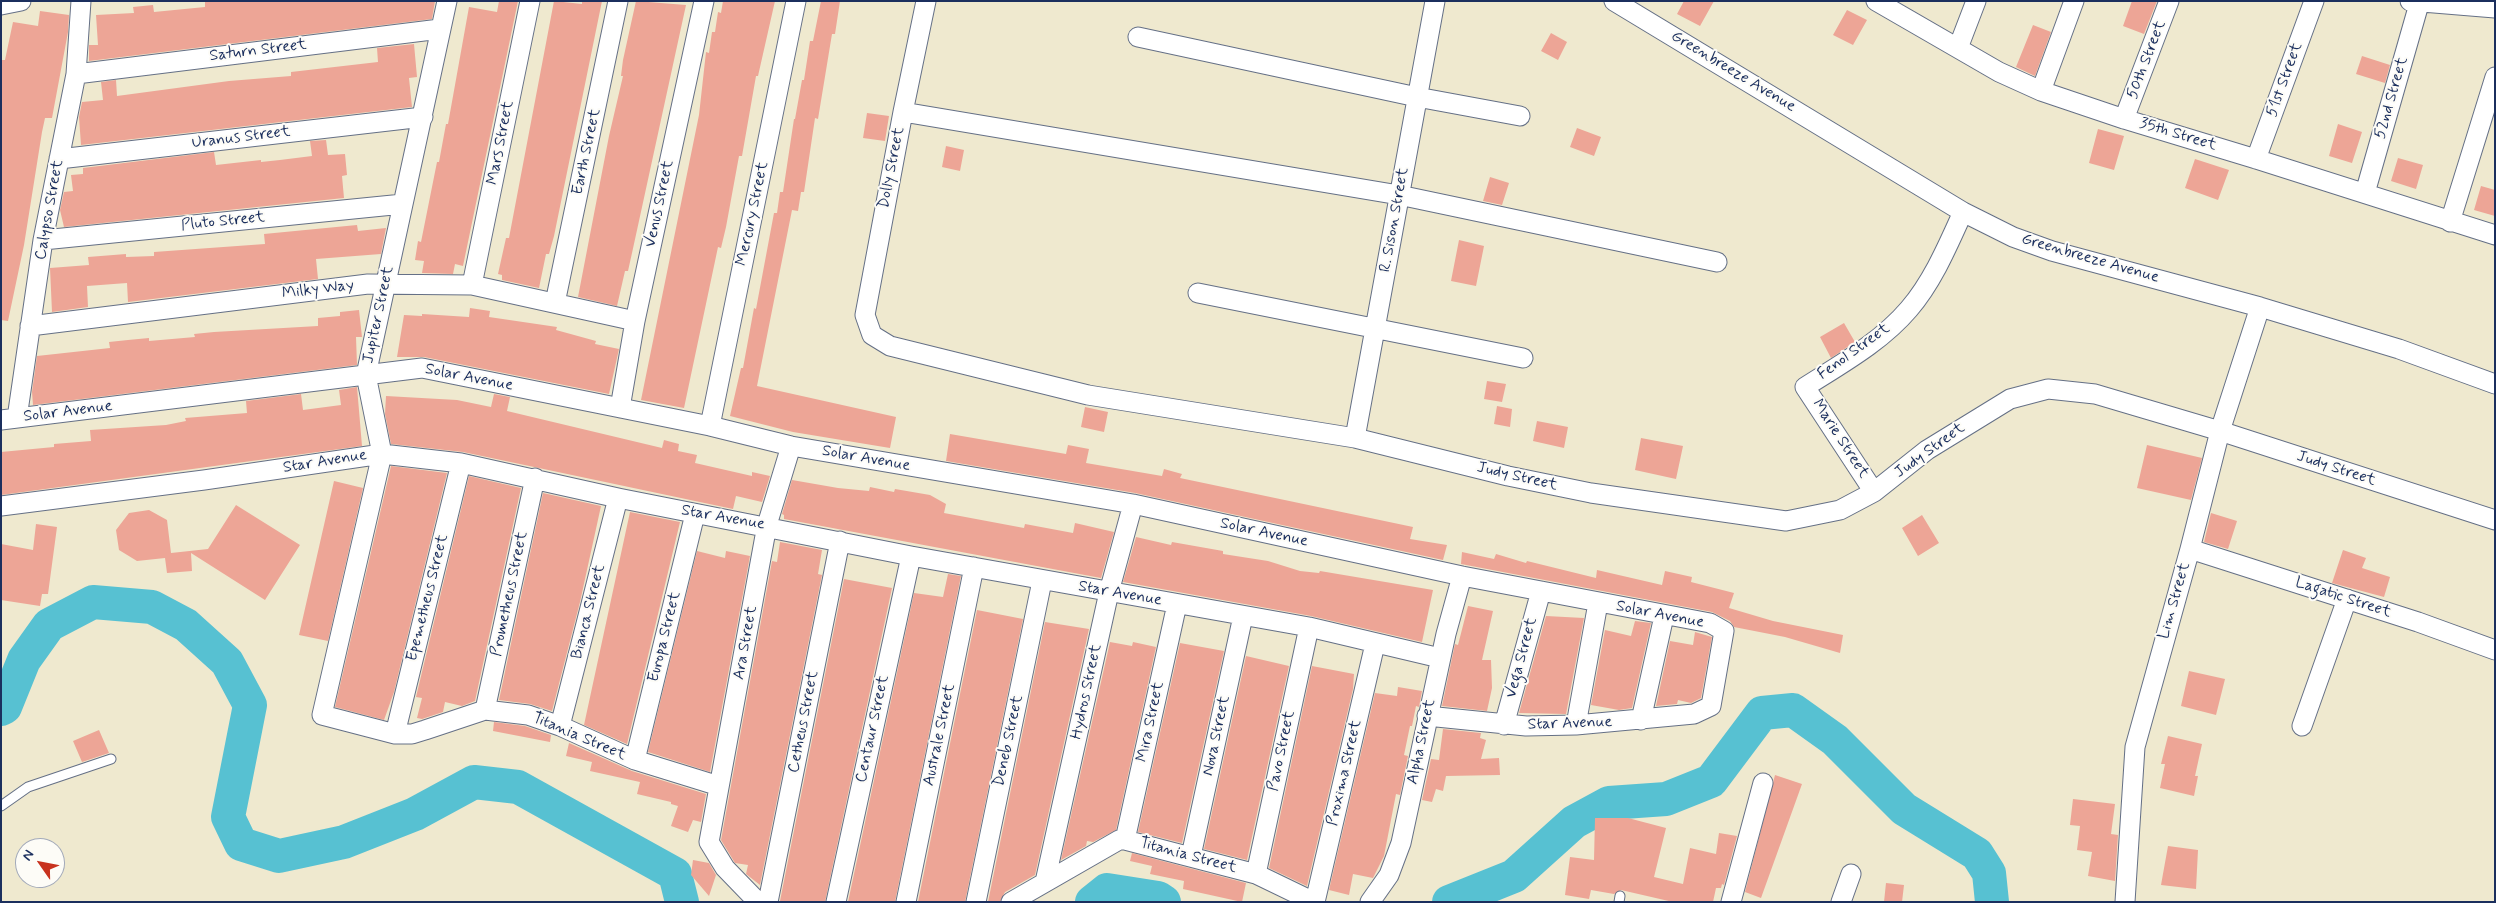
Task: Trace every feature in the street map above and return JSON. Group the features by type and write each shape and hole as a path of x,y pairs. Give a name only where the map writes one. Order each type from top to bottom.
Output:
{"street":[{"path":"1,5 21,1"},
{"name":"Calypso Street","path":"9,419 30,326 43,240 76,74 81,1"},
{"name":"Jupiter Street","path":"322,715 382,454 366,375 447,1"},
{"name":"Mars Street","path":"472,285 530,1"},
{"name":"Earth Street","path":"555,303 618,1"},
{"name":"Venus Street","path":"620,408 634,321 704,1"},
{"name":"Mercury Street","path":"710,426 796,1"},
{"name":"Dolly Street","path":"872,335 865,315 926,1"},
{"name":"R. Sison Street","path":"1355,438 1435,1"},
{"name":"Greenbreeze Avenue","path":"1614,1 1963,212 2013,237 2052,252 2260,307 2399,349 2495,384"},
{"path":"1958,48 1976,1"},
{"path":"2040,91 2074,1"},
{"name":"50th Street","path":"2124,119 2169,1"},
{"name":"51st Street","path":"2256,159 2314,1"},
{"name":"35th Street","path":"1881,2 1998,72 2040,91 2495,235"},
{"path":"2414,2 2495,8"},
{"name":"52nd Street","path":"2365,193 2414,2"},
{"name":"Saturn Street","path":"76,74 440,29"},
{"path":"1138,36 1417,97 1520,116"},
{"path":"2450,222 2495,77"},
{"path":"903,112 1399,195 1717,262"},
{"name":"Uranus Street","path":"58,159 423,116"},
{"name":"Pluto Street","path":"43,240 402,204"},
{"name":"Fenol Street","path":"1805,387 1880,337 1909,309 1940,262 1963,212"},
{"name":"Milky Way","path":"30,326 368,284 472,285 634,321"},
{"path":"1198,293 1523,358"},
{"name":"Lim Street","path":"2125,902 2135,747 2190,550 2220,431 2260,307"},
{"name":"Judy Street","path":"872,335 890,346 1088,395 1355,438 1508,476 1591,493 1786,521 1840,510 1874,492 1927,450 1983,414 2010,399 2048,389 2095,394 2220,431 2495,520"},
{"name":"Solar Avenue","path":"9,419 422,368 710,426 791,446 1133,504 1462,576 1710,624 1724,631 1711,706"},
{"name":"Marie Street","path":"1805,387 1874,492"},
{"name":"Ara Street","path":"758,902 725,868 709,842 767,526 791,446"},
{"name":"Star Avenue","path":"1,506 204,480 382,454 461,463 695,514 767,526 911,556 1042,581 1309,627 1440,658"},
{"name":"Epemetheus Street","path":"395,734 461,463"},
{"name":"Prometheus Street","path":"485,710 535,478"},
{"name":"Bianca Street","path":"560,726 618,498"},
{"name":"Hydros Street","path":"1045,882 1109,592 1133,504"},
{"name":"Europa Street","path":"635,760 695,514"},
{"name":"Cetheus Street","path":"768,902 840,542"},
{"name":"Lagatic Street","path":"2190,550 2418,622 2495,650"},
{"name":"Centaur Street","path":"836,902 911,556"},
{"name":"Australe Street","path":"906,902 974,567"},
{"name":"Alpha Street","path":"1370,902 1389,874 1401,843 1440,658 1462,576"},
{"name":"Deneb Street","path":"976,902 1042,581"},
{"name":"Vega Street","path":"1504,725 1541,591"},
{"path":"2302,726 2347,599"},
{"path":"1576,725 1598,603"},
{"name":"Mira Street","path":"1125,840 1178,604"},
{"name":"Nova Street","path":"1191,856 1243,616"},
{"path":"1641,720 1664,616"},
{"name":"Pavo Street","path":"1256,874 1309,627"},
{"name":"Proxima Street","path":"1314,902 1375,644"},
{"name":"Star Avenue","path":"1427,716 1504,725 1576,725 1694,714 1711,706"},
{"name":"Titania Street","path":"322,715 395,734 418,732 485,710 528,715 560,726 635,760 720,786"},
{"path":"1731,902 1764,783"},
{"name":"Titania Street","path":"1011,902 1119,840 1191,856 1256,874 1314,902"},
{"path":"1842,902 1851,874"}],"lane":[{"path":"1,806 28,787 111,758"}],"building":[{"path":"205,1 435,1 432,19 89,61 89,45 98,45 96,15 134,13 133,7 153,5 154,12 205,7"},
{"path":"499,1 518,1 463,266 455,264 453,274 422,273 424,261 415,260 418,241 421,242 437,162 439,162 446,124 448,124 469,7 497,12"},
{"path":"554,1 582,4 582,1 602,1 554,236 549,254 546,254 539,288 502,280 502,275 498,274 506,238 509,238"},
{"path":"636,1 686,5 628,271 625,271 617,306 578,297 609,136 623,76 621,76 623,60"},
{"path":"723,1 775,1 758,76 756,76 742,156 739,156 721,248 718,247 684,408 641,400 699,115 706,52 709,53 712,32 715,32 718,12 721,13"},
{"path":"821,1 840,1 835,34 832,34 818,119 815,118 804,192 801,192 798,211 792,210 757,386 896,417 890,448 793,432 730,416 741,368 743,368 754,308 756,309 774,213 777,213 780,192 783,192 794,119 802,80 804,80 810,41 813,41"},
{"path":"1684,1 1714,1 1700,26 1677,14"},
{"path":"2132,1 2157,1 2144,34 2123,26"},
{"path":"1847,10 1867,20 1853,45 1833,35"},
{"path":"40,11 69,15 68,32 52,118 45,118 42,132 24,245 8,321 1,320 1,60 5,60 13,22 38,26"},
{"path":"2033,25 2051,32 2035,76 2016,67"},
{"path":"1551,33 1567,42 1558,60 1541,51"},
{"path":"414,44 417,77 409,78 412,107 81,145 79,117 82,102 103,100 101,82 116,80 117,96 229,81 291,76 291,72 378,62 377,48"},
{"path":"2362,56 2390,65 2385,83 2356,74"},
{"path":"867,113 889,116 885,141 863,138"},
{"path":"2338,124 2362,132 2352,163 2329,156"},
{"path":"1577,128 1601,137 1594,156 1570,147"},
{"path":"2098,129 2124,136 2114,170 2089,163"},
{"path":"326,140 328,155 345,154 347,175 342,176 344,198 64,227 60,210 64,192 73,191 71,175 83,174 83,168 214,152 216,165 280,160 312,156 310,141"},
{"path":"946,146 964,150 960,171 942,167"},
{"path":"2398,158 2423,165 2416,189 2391,181"},
{"path":"2195,159 2229,170 2218,200 2185,188"},
{"path":"1490,177 1509,183 1502,205 1483,201"},
{"path":"2481,186 2495,190 2495,216 2474,210"},
{"path":"357,225 358,231 386,228 381,254 316,259 318,279 128,302 127,283 87,286 88,307 52,312 50,268 89,265 88,257 126,254 126,257 154,256 154,252 265,244 264,234"},
{"path":"1459,240 1484,246 1476,286 1451,281"},
{"path":"470,308 490,311 489,317 557,327 556,330 596,341 595,344 619,349 609,394 424,357 397,357 404,315 422,316 422,314 469,317"},
{"path":"359,310 362,337 356,337 357,365 33,405 32,392 37,356 110,348 109,342 149,338 149,341 195,337 194,334 214,332 318,326 318,318 340,316 340,312"},
{"path":"1844,323 1855,342 1831,358 1820,337"},
{"path":"1487,381 1506,384 1502,402 1484,399"},
{"path":"357,387 362,446 1,495 1,452 54,447 54,444 91,441 90,430 166,425 186,421 185,418 247,413 246,401 301,394 303,410 341,405 339,390"},
{"path":"494,394 510,397 507,411 662,448 664,440 679,444 678,451 697,455 695,463 752,476 752,472 770,476 762,502 736,496 733,509 463,452 391,444 385,414 386,396 457,400 491,407"},
{"path":"1497,406 1512,409 1510,427 1494,424"},
{"path":"1085,407 1108,412 1104,432 1081,427"},
{"path":"1537,421 1568,427 1564,448 1533,441"},
{"path":"950,434 1066,454 1068,445 1089,449 1086,463 1162,476 1164,469 1182,474 1180,478 1413,527 1410,539 1447,545 1443,560 1135,493 946,461"},
{"path":"1641,438 1683,446 1676,479 1635,470"},
{"path":"2147,445 2202,458 2191,500 2137,488"},
{"path":"391,466 447,473 394,692 384,720 335,707"},
{"path":"469,476 521,488 475,701 462,706 445,702 443,712 422,719 417,718 422,698 416,697"},
{"path":"792,480 838,488 869,491 870,487 894,492 895,489 930,495 946,504 944,513 1024,528 1025,524 1073,533 1075,523 1114,532 1101,578 784,519 782,514"},
{"path":"334,481 363,488 328,641 299,635"},
{"path":"543,493 601,506 580,602 552,711 530,704 499,700"},
{"path":"236,505 300,545 265,600 191,553 192,571 167,573 165,558 137,561 119,550 116,530 129,513 149,510 167,520 171,553 208,549"},
{"path":"630,512 680,522 627,744 584,725"},
{"path":"2211,513 2237,521 2228,549 2204,542"},
{"path":"1922,515 1939,543 1918,556 1902,528"},
{"path":"36,524 57,527 48,594 42,594 40,606 1,600 1,544 33,550"},
{"path":"1136,537 1171,545 1172,542 1223,551 1223,554 1268,561 1300,571 1319,573 1320,571 1433,590 1422,642 1311,616 1123,582"},
{"path":"780,542 822,550 818,574 822,575 760,885 746,874 748,865 735,863 721,840 772,561 777,562"},
{"path":"2343,550 2366,558 2362,568 2390,577 2384,597 2332,583"},
{"path":"697,551 725,558 726,551 750,556 710,772 648,752"},
{"path":"1462,552 1494,559 1496,554 1526,563 1527,561 1596,578 1597,570 1662,585 1665,571 1692,577 1691,582 1734,593 1729,608 1773,621 1843,635 1840,653 1785,637 1734,627 1730,621 1712,612 1461,564"},
{"path":"948,574 961,576 895,902 848,902 914,593 943,597"},
{"path":"844,579 892,588 825,902 784,902 780,901"},
{"path":"1468,606 1493,611 1482,660 1491,660 1492,688 1487,711 1442,706 1455,644 1458,645"},
{"path":"977,610 1023,619 965,902 918,902"},
{"path":"1546,616 1584,618 1566,714 1519,713"},
{"path":"1635,621 1651,623 1632,708 1619,710 1591,705 1605,630 1631,636"},
{"path":"1045,622 1089,629 1035,875 1005,892 1000,902 988,902"},
{"path":"1695,632 1712,637 1701,698 1691,703 1678,700 1677,704 1656,706 1670,641 1693,645"},
{"path":"1110,642 1132,646 1133,642 1156,647 1116,830 1093,842 1087,841 1086,846 1061,860"},
{"path":"1180,643 1224,651 1182,843 1138,832"},
{"path":"1246,656 1289,666 1247,860 1204,849"},
{"path":"1312,666 1354,674 1353,689 1307,886 1269,868"},
{"path":"2189,671 2225,679 2216,715 2181,706"},
{"path":"1398,687 1422,691 1419,707 1416,706 1412,726 1410,726 1404,755 1408,756 1400,795 1396,794 1384,856 1373,878 1353,874 1349,895 1329,890 1375,693 1397,696"},
{"path":"494,722 525,726 551,735 550,742 493,731"},
{"path":"1443,729 1481,733 1480,738 1486,740 1481,759 1499,758 1500,775 1446,776 1443,791 1436,789 1432,802 1422,800 1431,759 1439,760"},
{"path":"99,730 109,753 82,762 73,741"},
{"path":"2168,736 2202,744 2195,776 2198,776 2194,796 2160,788 2165,764 2161,764"},
{"path":"569,743 632,771 706,794 701,822 693,820 688,832 671,826 678,806 671,804 671,802 637,794 640,782 590,771 592,762 566,756"},
{"path":"1775,775 1802,784 1761,898 1745,892"},
{"path":"2073,799 2115,804 2111,834 2118,835 2115,881 2088,876 2092,852 2077,850 2080,826 2070,825"},
{"path":"1595,818 1628,818 1666,828 1654,877 1683,884 1690,848 1716,854 1719,833 1737,836 1724,885 1722,884 1721,888 1716,888 1713,902 1673,902 1621,890 1614,894 1591,890 1589,899 1565,895 1570,857 1594,860"},
{"path":"2168,846 2198,850 2196,889 2161,885"},
{"path":"1132,853 1246,883 1242,902 1183,889 1184,881 1150,874 1152,866 1130,861"},
{"path":"693,860 709,863 716,875 709,896 691,875"},
{"path":"1886,883 1904,885 1902,902 1884,902"}],"waterway":[{"path":"1,709 5,707 24,660 49,625 93,602 152,607 186,625 227,662 250,705 228,817 241,844 279,856 344,842 415,814 474,782 518,787 675,874 682,902"},
{"path":"1449,902 1514,876 1574,822 1609,803 1666,799 1711,781 1762,713 1793,710 1835,740 1904,809 1977,854 1989,873 1992,902"},
{"path":"1092,902 1107,890 1158,898 1164,902"}]}
